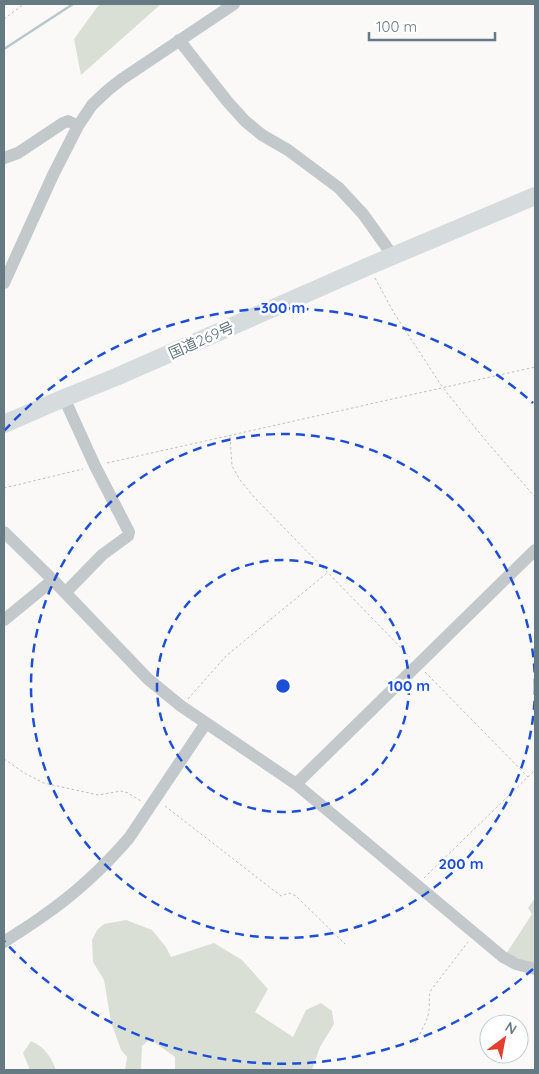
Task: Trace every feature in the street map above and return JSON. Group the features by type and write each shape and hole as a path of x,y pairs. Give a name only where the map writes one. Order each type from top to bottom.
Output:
{"highway":[{"name":"国道269号","path":"4,424 171,354 369,266 535,196"}],"street":[{"path":"4,283 53,176 78,126 92,105 108,90 234,4"},
{"path":"179,40 244,121 262,135 288,150 339,188 363,214 393,256"},
{"path":"4,158 18,153 63,123 68,121 78,126"},
{"path":"64,398 95,466 129,532 128,536 102,555 65,593"},
{"path":"4,532 148,679 182,706 296,784 503,957 516,964 535,969"},
{"path":"296,784 535,550"},
{"path":"4,620 53,580"},
{"path":"4,942 70,896 101,869 129,838 206,723"}],"path":[{"path":"4,19 24,4"},
{"path":"369,266 394,313 443,388 535,497"},
{"path":"4,488 535,367"},
{"path":"230,436 232,466 240,480 254,497 528,778"},
{"path":"182,706 226,656 328,572"},
{"path":"4,759 26,774 44,783 98,795 128,793 153,803 281,896 288,893 296,896 345,944"},
{"path":"416,885 535,770"},
{"path":"415,1043 427,1018 431,990 474,934"}],"shaded area":[{"path":"102,4 161,4 81,75 74,39 98,6"},
{"path":"535,898 535,964 506,954 532,914 528,908"},
{"path":"126,920 152,930 166,947 171,957 214,943 242,960 268,989 255,1012 293,1037 306,1010 321,1003 332,1011 334,1024 320,1047 312,1070 175,1070 175,1057 150,1039 142,1046 141,1070 125,1070 127,1057 121,1050 111,1022 104,980 93,962 92,940 97,930 104,924"},
{"path":"31,1041 47,1053 56,1070 30,1070 23,1053"}],"waterway":[{"path":"4,49 73,4"}]}
